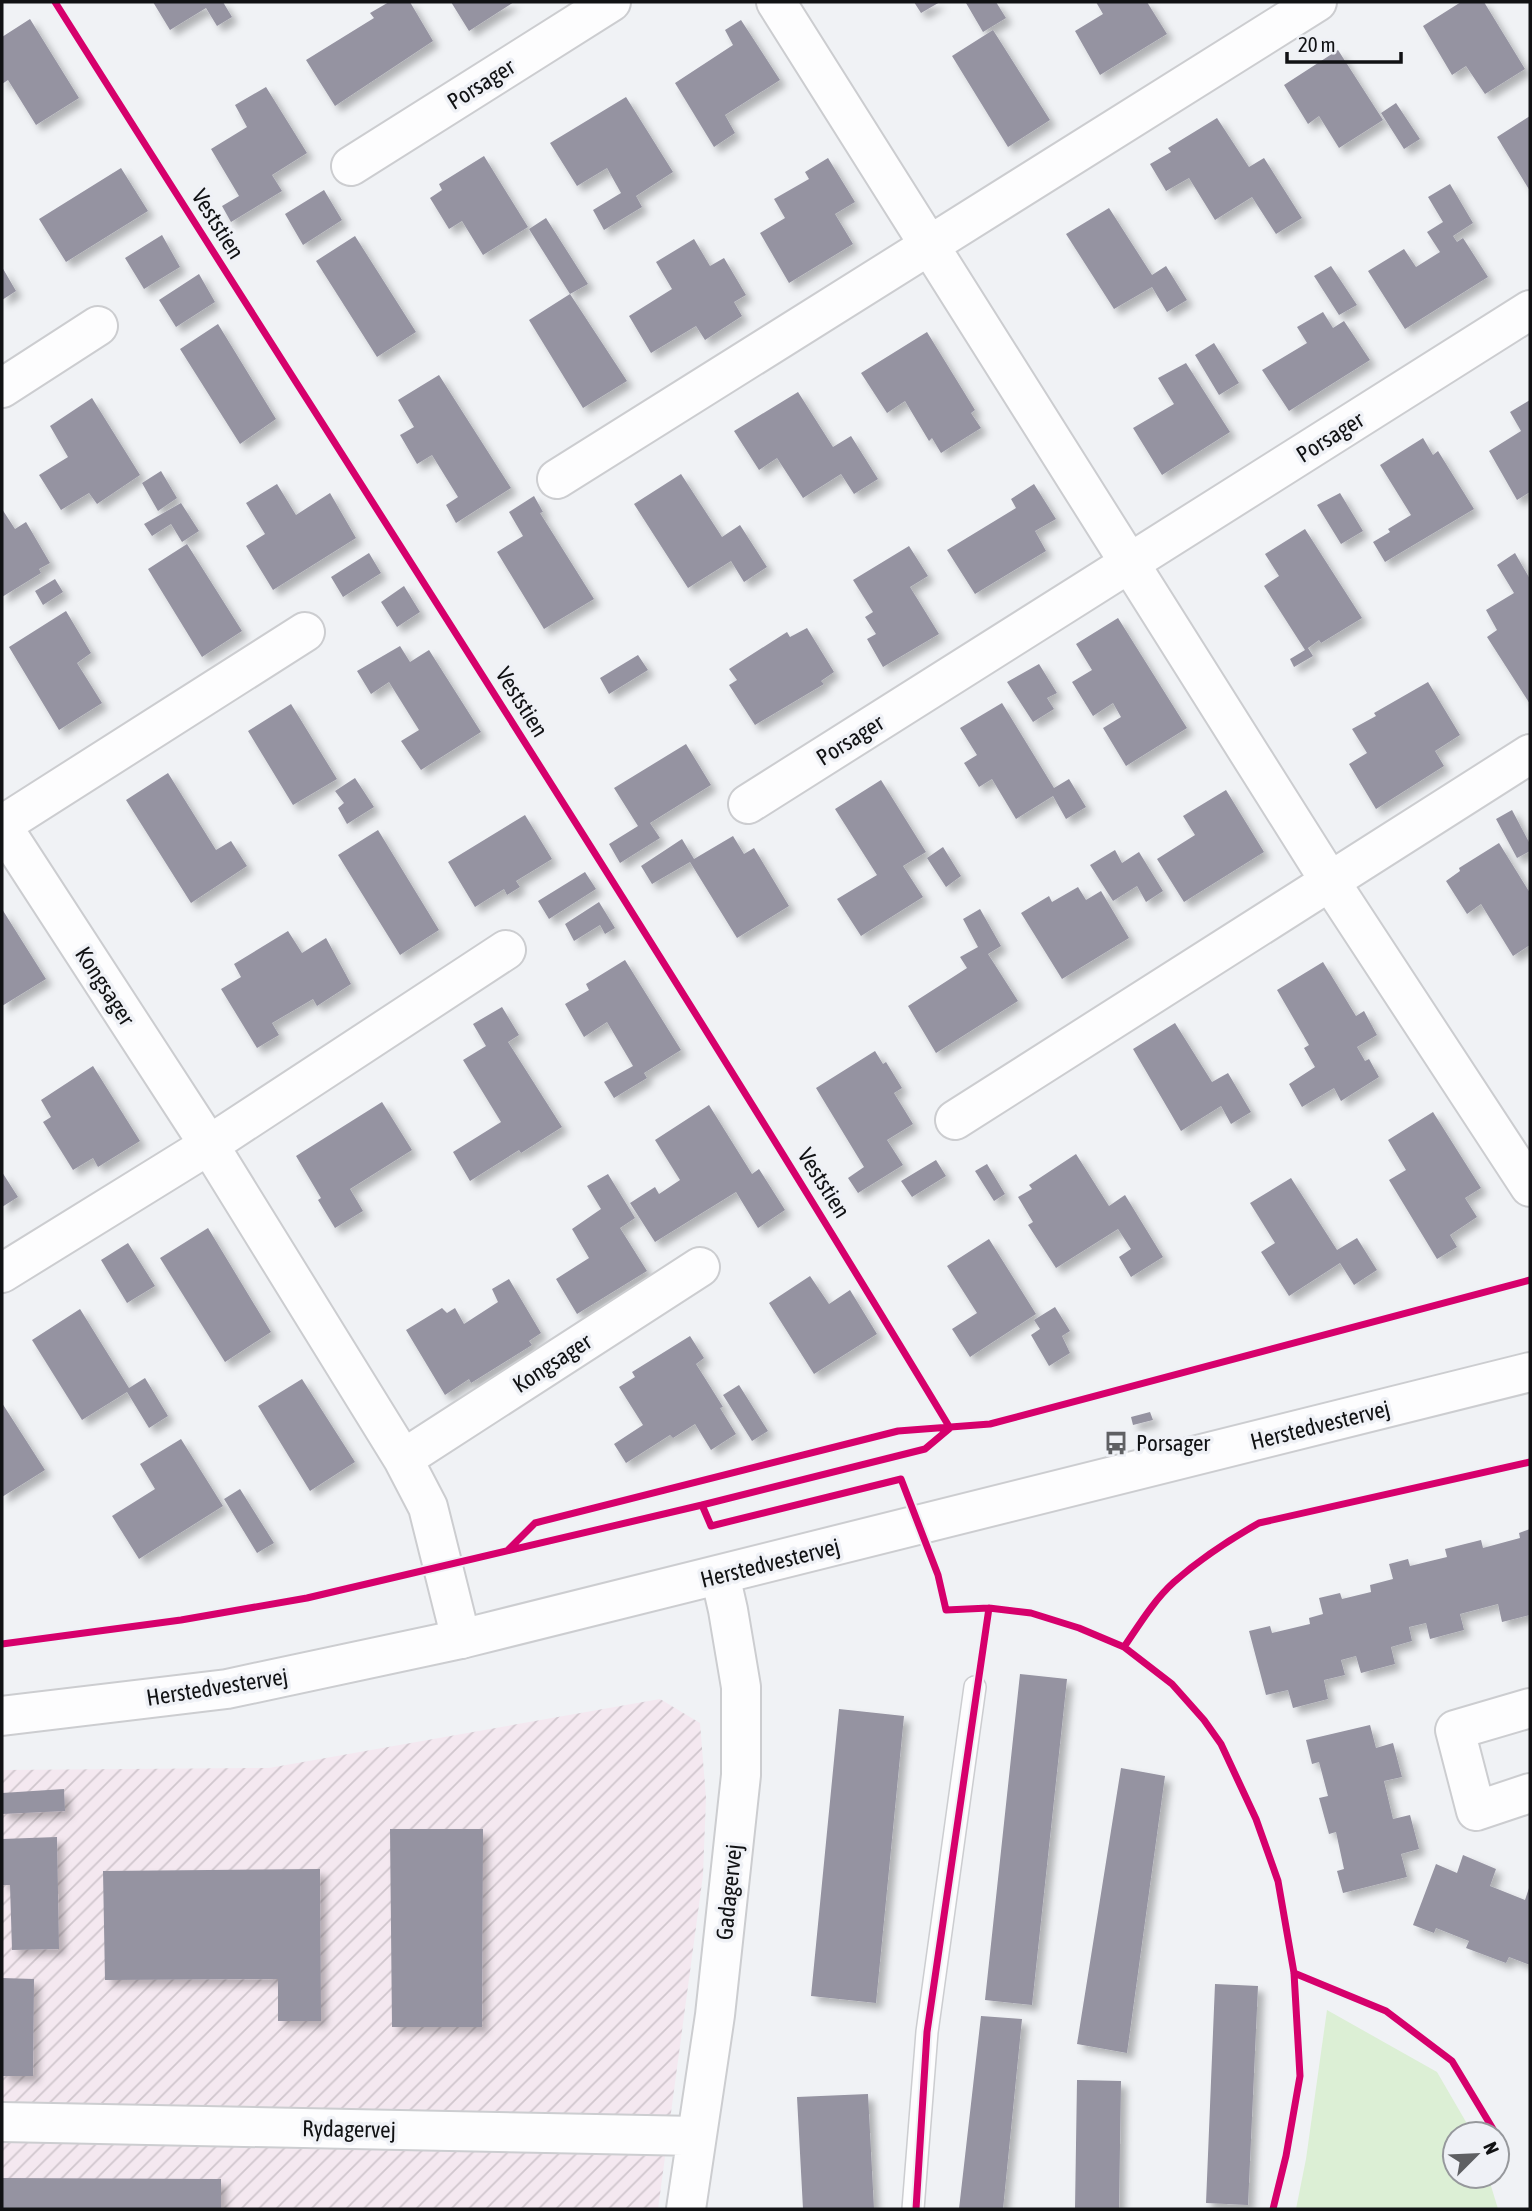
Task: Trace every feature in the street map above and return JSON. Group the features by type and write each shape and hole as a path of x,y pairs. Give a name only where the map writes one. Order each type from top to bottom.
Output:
{"street":[{"name":"Porsager","path":"351,166 611,2"},
{"path":"776,2 1331,883 1530,1187"},
{"path":"557,480 1317,2"},
{"name":"Porsager","path":"748,804 1530,310"},
{"path":"2,388 98,326"},
{"name":"Kongsager","path":"305,632 2,825 209,1145 403,1459 428,1507 461,1639"},
{"path":"955,1120 1530,754"},
{"path":"2,1273 209,1145 506,950"},
{"name":"Kongsager","path":"403,1459 701,1267"},
{"name":"Herstedvestervej","path":"2,1716 227,1689 461,1639 1530,1372"},
{"name":"Gadagervej","path":"686,2209 715,2015 741,1775 741,1686 720,1575"},
{"path":"1530,1708 1455,1730 1476,1811 1530,1793"},
{"name":"Rydagervej","path":"2,2122 696,2136"}],"lane":[{"path":"914,2209 927,2032 975,1687"}],"shaded area":[{"path":"660,1699 700,1723 706,1798 703,1875 658,2209 2,2209 2,1770 269,1768"}],"green space":[{"path":"1327,2010 1437,2072 1465,2120 1441,2120 1441,2190 1492,2190 1498,2209 1296,2209 1306,2159"}],"building":[{"path":"153,2 223,2 232,17 217,26 206,8 170,30"},
{"path":"389,2 410,2 433,41 335,106 306,60 374,18 370,13"},
{"path":"451,2 514,2 469,31"},
{"path":"914,2 940,2 921,13"},
{"path":"996,2 1006,18 983,32 966,3"},
{"path":"1096,2 1147,2 1167,34 1100,75 1075,31 1103,14"},
{"path":"1461,2 1484,2 1525,69 1485,94 1466,66 1452,75 1423,26"},
{"path":"30,19 79,98 36,125 8,80 2,84 2,37"},
{"path":"741,20 780,80 725,115 735,133 714,147 675,83 733,45 725,30"},
{"path":"993,30 1050,120 1008,147 952,56"},
{"path":"1338,50 1383,120 1339,148 1319,116 1308,124 1284,85"},
{"path":"266,87 307,153 272,175 282,191 231,222 222,206 239,196 211,149 247,127 235,105"},
{"path":"626,97 673,172 636,196 642,207 604,230 593,210 621,193 607,168 577,186 550,143"},
{"path":"1396,103 1420,139 1404,149 1381,113"},
{"path":"1530,116 1530,191 1497,137"},
{"path":"1217,118 1249,167 1264,158 1302,218 1276,234 1252,197 1215,220 1189,178 1166,191 1150,164 1171,152 1168,148"},
{"path":"484,156 528,227 483,255 462,221 449,229 430,198 442,190 439,184"},
{"path":"828,158 855,202 835,214 853,244 789,283 760,233 785,218 774,199 809,179 805,172"},
{"path":"121,168 148,211 66,262 39,219"},
{"path":"1450,184 1473,223 1453,236 1457,242 1463,238 1488,277 1405,329 1368,271 1404,249 1416,267 1440,252 1427,232 1443,222 1428,197"},
{"path":"324,190 342,220 303,245 285,214"},
{"path":"1109,208 1152,275 1166,266 1187,300 1167,312 1152,287 1114,309 1066,234"},
{"path":"546,218 588,284 570,294 529,229"},
{"path":"162,235 180,267 144,289 125,258"},
{"path":"355,236 416,332 377,357 316,261"},
{"path":"694,239 710,266 724,258 746,295 734,302 742,316 705,340 696,326 651,353 629,316 672,289 656,262"},
{"path":"1331,266 1357,305 1339,315 1314,276"},
{"path":"2,267 16,291 2,300"},
{"path":"199,274 215,302 176,327 159,300"},
{"path":"570,294 627,381 583,408 529,320"},
{"path":"1323,312 1333,328 1344,321 1370,360 1289,411 1262,370 1307,343 1297,327"},
{"path":"218,324 276,419 240,444 180,349"},
{"path":"927,332 975,410 971,413 981,428 941,453 932,438 929,441 905,401 887,413 861,373"},
{"path":"1214,343 1239,383 1219,395 1195,355"},
{"path":"1186,363 1230,432 1162,475 1133,428 1174,404 1158,378"},
{"path":"439,375 511,488 456,523 446,505 458,497 432,455 417,464 400,435 414,427 398,400"},
{"path":"798,392 833,447 851,436 878,479 854,494 841,474 803,498 777,458 759,470 734,431"},
{"path":"92,398 140,475 97,504 89,493 61,510 39,475 68,457 50,426"},
{"path":"1530,400 1530,492 1517,500 1489,451 1521,431 1510,412"},
{"path":"1423,438 1433,455 1438,451 1474,509 1385,562 1373,542 1411,515 1380,465"},
{"path":"161,471 177,498 158,511 142,483"},
{"path":"681,474 722,537 740,525 767,567 744,582 731,561 688,588 634,504"},
{"path":"277,484 296,515 330,493 356,538 273,590 246,546 265,534 246,503"},
{"path":"1034,484 1056,519 1035,531 1046,551 975,594 947,550 1016,508 1011,499"},
{"path":"1340,493 1363,531 1341,544 1317,505"},
{"path":"534,496 543,512 540,513 594,599 544,629 497,552 523,536 509,512"},
{"path":"181,503 199,531 182,542 171,524 152,536 144,524"},
{"path":"2,509 15,529 26,522 50,563 39,569 41,573 2,597"},
{"path":"1305,529 1362,618 1321,643 1319,640 1308,648 1313,656 1294,667 1290,659 1305,650 1264,586 1279,576 1265,554"},
{"path":"187,544 242,631 202,657 148,569"},
{"path":"909,546 928,576 910,587 939,634 883,667 867,639 876,634 865,617 873,612 853,580"},
{"path":"369,553 381,573 343,597 331,577"},
{"path":"1515,553 1530,579 1530,704 1487,637 1497,630 1486,610 1514,593 1497,565"},
{"path":"55,579 63,592 43,605 35,591"},
{"path":"404,586 420,612 397,627 381,602"},
{"path":"66,611 91,653 77,663 102,703 59,730 9,647"},
{"path":"1118,618 1187,728 1126,766 1103,728 1121,717 1113,703 1093,716 1072,682 1092,670 1076,644"},
{"path":"807,628 834,672 821,681 824,684 755,725 729,685 737,680 729,669 787,632 790,637"},
{"path":"400,646 410,662 429,650 481,732 421,770 401,741 419,730 389,682 371,694 357,671"},
{"path":"638,655 648,670 609,694 600,678"},
{"path":"1039,664 1057,693 1047,698 1054,709 1033,722 1007,682"},
{"path":"1428,682 1460,735 1435,751 1444,766 1376,809 1349,764 1367,753 1352,729"},
{"path":"1002,703 1054,788 1069,779 1086,807 1066,819 1053,796 1016,819 992,779 979,787 964,763 977,755 960,728"},
{"path":"291,704 337,779 293,805 248,731"},
{"path":"686,744 711,785 650,823 660,838 620,863 609,844 638,826 614,788"},
{"path":"168,773 216,850 231,841 247,866 191,903 126,800"},
{"path":"355,778 374,807 347,824 338,808 344,803 335,791"},
{"path":"881,780 926,852 903,866 923,897 861,936 837,899 877,875 835,809"},
{"path":"1226,790 1264,852 1184,902 1157,859 1195,835 1183,816"},
{"path":"1512,810 1530,844 1530,851 1517,858 1496,819"},
{"path":"525,815 552,859 516,881 520,887 507,895 504,889 475,907 448,862"},
{"path":"378,830 439,930 400,955 338,855"},
{"path":"733,836 744,854 754,848 789,906 737,938 690,862 652,884 641,866 682,839 694,859"},
{"path":"1499,843 1530,893 1530,945 1513,956 1481,904 1467,914 1446,881 1460,871 1459,868"},
{"path":"943,847 961,876 946,887 927,858"},
{"path":"1115,850 1122,863 1139,852 1163,891 1146,902 1137,886 1113,901 1090,865"},
{"path":"585,872 596,889 549,919 538,901"},
{"path":"1078,887 1086,900 1101,891 1129,938 1062,979 1021,913 1049,896 1052,902"},
{"path":"599,902 615,928 605,934 600,925 574,941 565,924"},
{"path":"2,909 46,979 2,1006"},
{"path":"980,909 1001,946 988,954 1018,1001 936,1053 908,1006 967,968 960,957 978,947 963,919"},
{"path":"288,931 302,953 326,938 351,984 317,1006 313,999 272,1023 279,1035 257,1048 221,989 241,977 234,964"},
{"path":"625,960 681,1050 644,1073 647,1078 614,1098 604,1082 633,1066 607,1022 584,1037 565,1004 589,990 586,984"},
{"path":"1323,962 1356,1016 1364,1011 1377,1035 1357,1047 1365,1061 1369,1059 1379,1077 1341,1101 1334,1088 1302,1107 1289,1084 1315,1067 1304,1048 1309,1045 1277,990"},
{"path":"502,1007 519,1035 508,1042 562,1127 470,1181 453,1152 501,1122 463,1060 486,1046 473,1024"},
{"path":"1175,1023 1212,1082 1228,1073 1251,1112 1231,1124 1221,1106 1181,1131 1133,1049"},
{"path":"875,1051 883,1064 886,1062 902,1088 894,1093 913,1124 887,1140 903,1165 858,1193 848,1178 864,1167 816,1088"},
{"path":"93,1066 140,1141 98,1167 93,1158 73,1170 43,1122 51,1117 41,1100"},
{"path":"382,1102 412,1150 350,1189 363,1211 335,1228 296,1156"},
{"path":"709,1105 752,1174 759,1169 785,1210 758,1228 736,1192 655,1242 630,1203 655,1187 659,1194 680,1180 655,1140"},
{"path":"1433,1112 1481,1188 1465,1198 1477,1217 1450,1235 1457,1247 1437,1259 1389,1180 1406,1170 1388,1140"},
{"path":"1076,1154 1109,1206 1125,1195 1163,1257 1131,1277 1119,1257 1131,1249 1118,1229 1056,1268 1028,1225 1033,1222 1018,1197 1032,1189 1029,1185"},
{"path":"936,1160 946,1176 912,1197 901,1181"},
{"path":"987,1164 1005,1194 994,1201 975,1171"},
{"path":"2,1172 18,1197 2,1207"},
{"path":"608,1174 635,1218 620,1228 647,1271 577,1314 556,1279 589,1258 572,1229 601,1209 587,1186"},
{"path":"1291,1178 1337,1250 1357,1238 1377,1270 1354,1285 1340,1263 1289,1296 1261,1252 1275,1243 1250,1203"},
{"path":"208,1228 271,1332 225,1362 160,1258"},
{"path":"989,1239 1036,1314 970,1357 952,1329 977,1313 947,1266"},
{"path":"128,1243 155,1286 127,1303 101,1260"},
{"path":"810,1276 829,1304 850,1290 877,1334 814,1374 769,1303"},
{"path":"509,1279 541,1333 529,1341 532,1345 471,1383 469,1379 445,1395 406,1330 442,1308 447,1313 455,1308 464,1324 498,1302 492,1289"},
{"path":"1055,1307 1070,1331 1062,1336 1070,1353 1049,1366 1031,1335 1040,1329 1034,1320"},
{"path":"80,1309 129,1388 145,1378 168,1416 149,1428 127,1392 82,1420 32,1340"},
{"path":"690,1336 704,1358 696,1364 723,1407 720,1408 736,1434 711,1450 695,1424 673,1438 670,1435 626,1463 614,1444 643,1425 619,1387 635,1377 632,1372"},
{"path":"302,1379 355,1462 310,1491 258,1406"},
{"path":"739,1385 768,1431 752,1441 723,1395"},
{"path":"2,1403 45,1470 2,1497"},
{"path":"1150,1412 1153,1420 1133,1425 1131,1417"},
{"path":"181,1439 223,1506 139,1559 112,1516 155,1489 140,1464"},
{"path":"240,1489 274,1543 257,1553 224,1499"},
{"path":"1530,1529 1530,1615 1502,1622 1498,1604 1460,1614 1464,1630 1430,1639 1426,1623 1409,1627 1412,1641 1391,1647 1395,1664 1361,1673 1356,1656 1341,1660 1345,1675 1324,1680 1328,1699 1293,1708 1288,1690 1266,1695 1249,1631 1270,1626 1272,1633 1310,1624 1309,1618 1323,1614 1319,1598 1340,1593 1342,1599 1371,1592 1370,1585 1393,1579 1389,1564 1408,1559 1410,1566 1447,1557 1445,1549 1481,1540 1483,1548 1520,1538 1519,1533"},
{"path":"1020,1674 1067,1679 1032,2005 985,2000"},
{"path":"839,1709 904,1716 876,2003 811,1996"},
{"path":"1370,1725 1376,1748 1393,1743 1402,1777 1384,1781 1393,1819 1410,1815 1419,1849 1401,1854 1407,1877 1343,1893 1337,1871 1344,1869 1336,1832 1329,1834 1319,1798 1328,1796 1319,1762 1312,1764 1306,1740"},
{"path":"1121,1768 1165,1776 1127,2053 1077,2044"},
{"path":"64,1789 65,1811 2,1814 2,1793"},
{"path":"390,1829 483,1829 482,2027 392,2027"},
{"path":"57,1837 59,1949 12,1950 10,1885 2,1885 2,1839"},
{"path":"1463,1855 1496,1869 1490,1886 1525,1900 1530,1885 1530,1965 1509,1957 1506,1963 1466,1948 1469,1941 1436,1928 1434,1933 1413,1925 1436,1864 1457,1873"},
{"path":"320,1869 321,2021 278,2021 278,1979 105,1980 103,1871"},
{"path":"2,1978 34,1979 33,2076 2,2076"},
{"path":"1215,1984 1258,1986 1248,2205 1206,2203"},
{"path":"981,2016 1022,2019 1003,2209 959,2209"},
{"path":"1077,2080 1121,2081 1119,2209 1075,2209"},
{"path":"868,2094 874,2209 803,2209 797,2097"},
{"path":"2,2178 221,2179 221,2209 2,2209"}],"cycle path":[{"name":"Veststien","path":"55,2 618,890 950,1428 925,1449 702,1505"},
{"path":"508,1550 535,1523 898,1431 990,1424 1530,1280"},
{"path":"1124,1647 1153,1605 1174,1582 1215,1550 1259,1523 1530,1462"},
{"path":"2,1644 181,1620 307,1598 702,1505 711,1526 901,1479 938,1575 946,1610 989,1608 1031,1613 1079,1628 1124,1647 1172,1684 1221,1744 1256,1819 1278,1881 1294,1973 1300,2076 1286,2156 1273,2209"},
{"path":"916,2209 927,2032 989,1608"},
{"path":"1294,1973 1386,2011 1452,2061 1488,2120"}],"place":[{"name":"Porsager","path":"1116,1443"}]}
